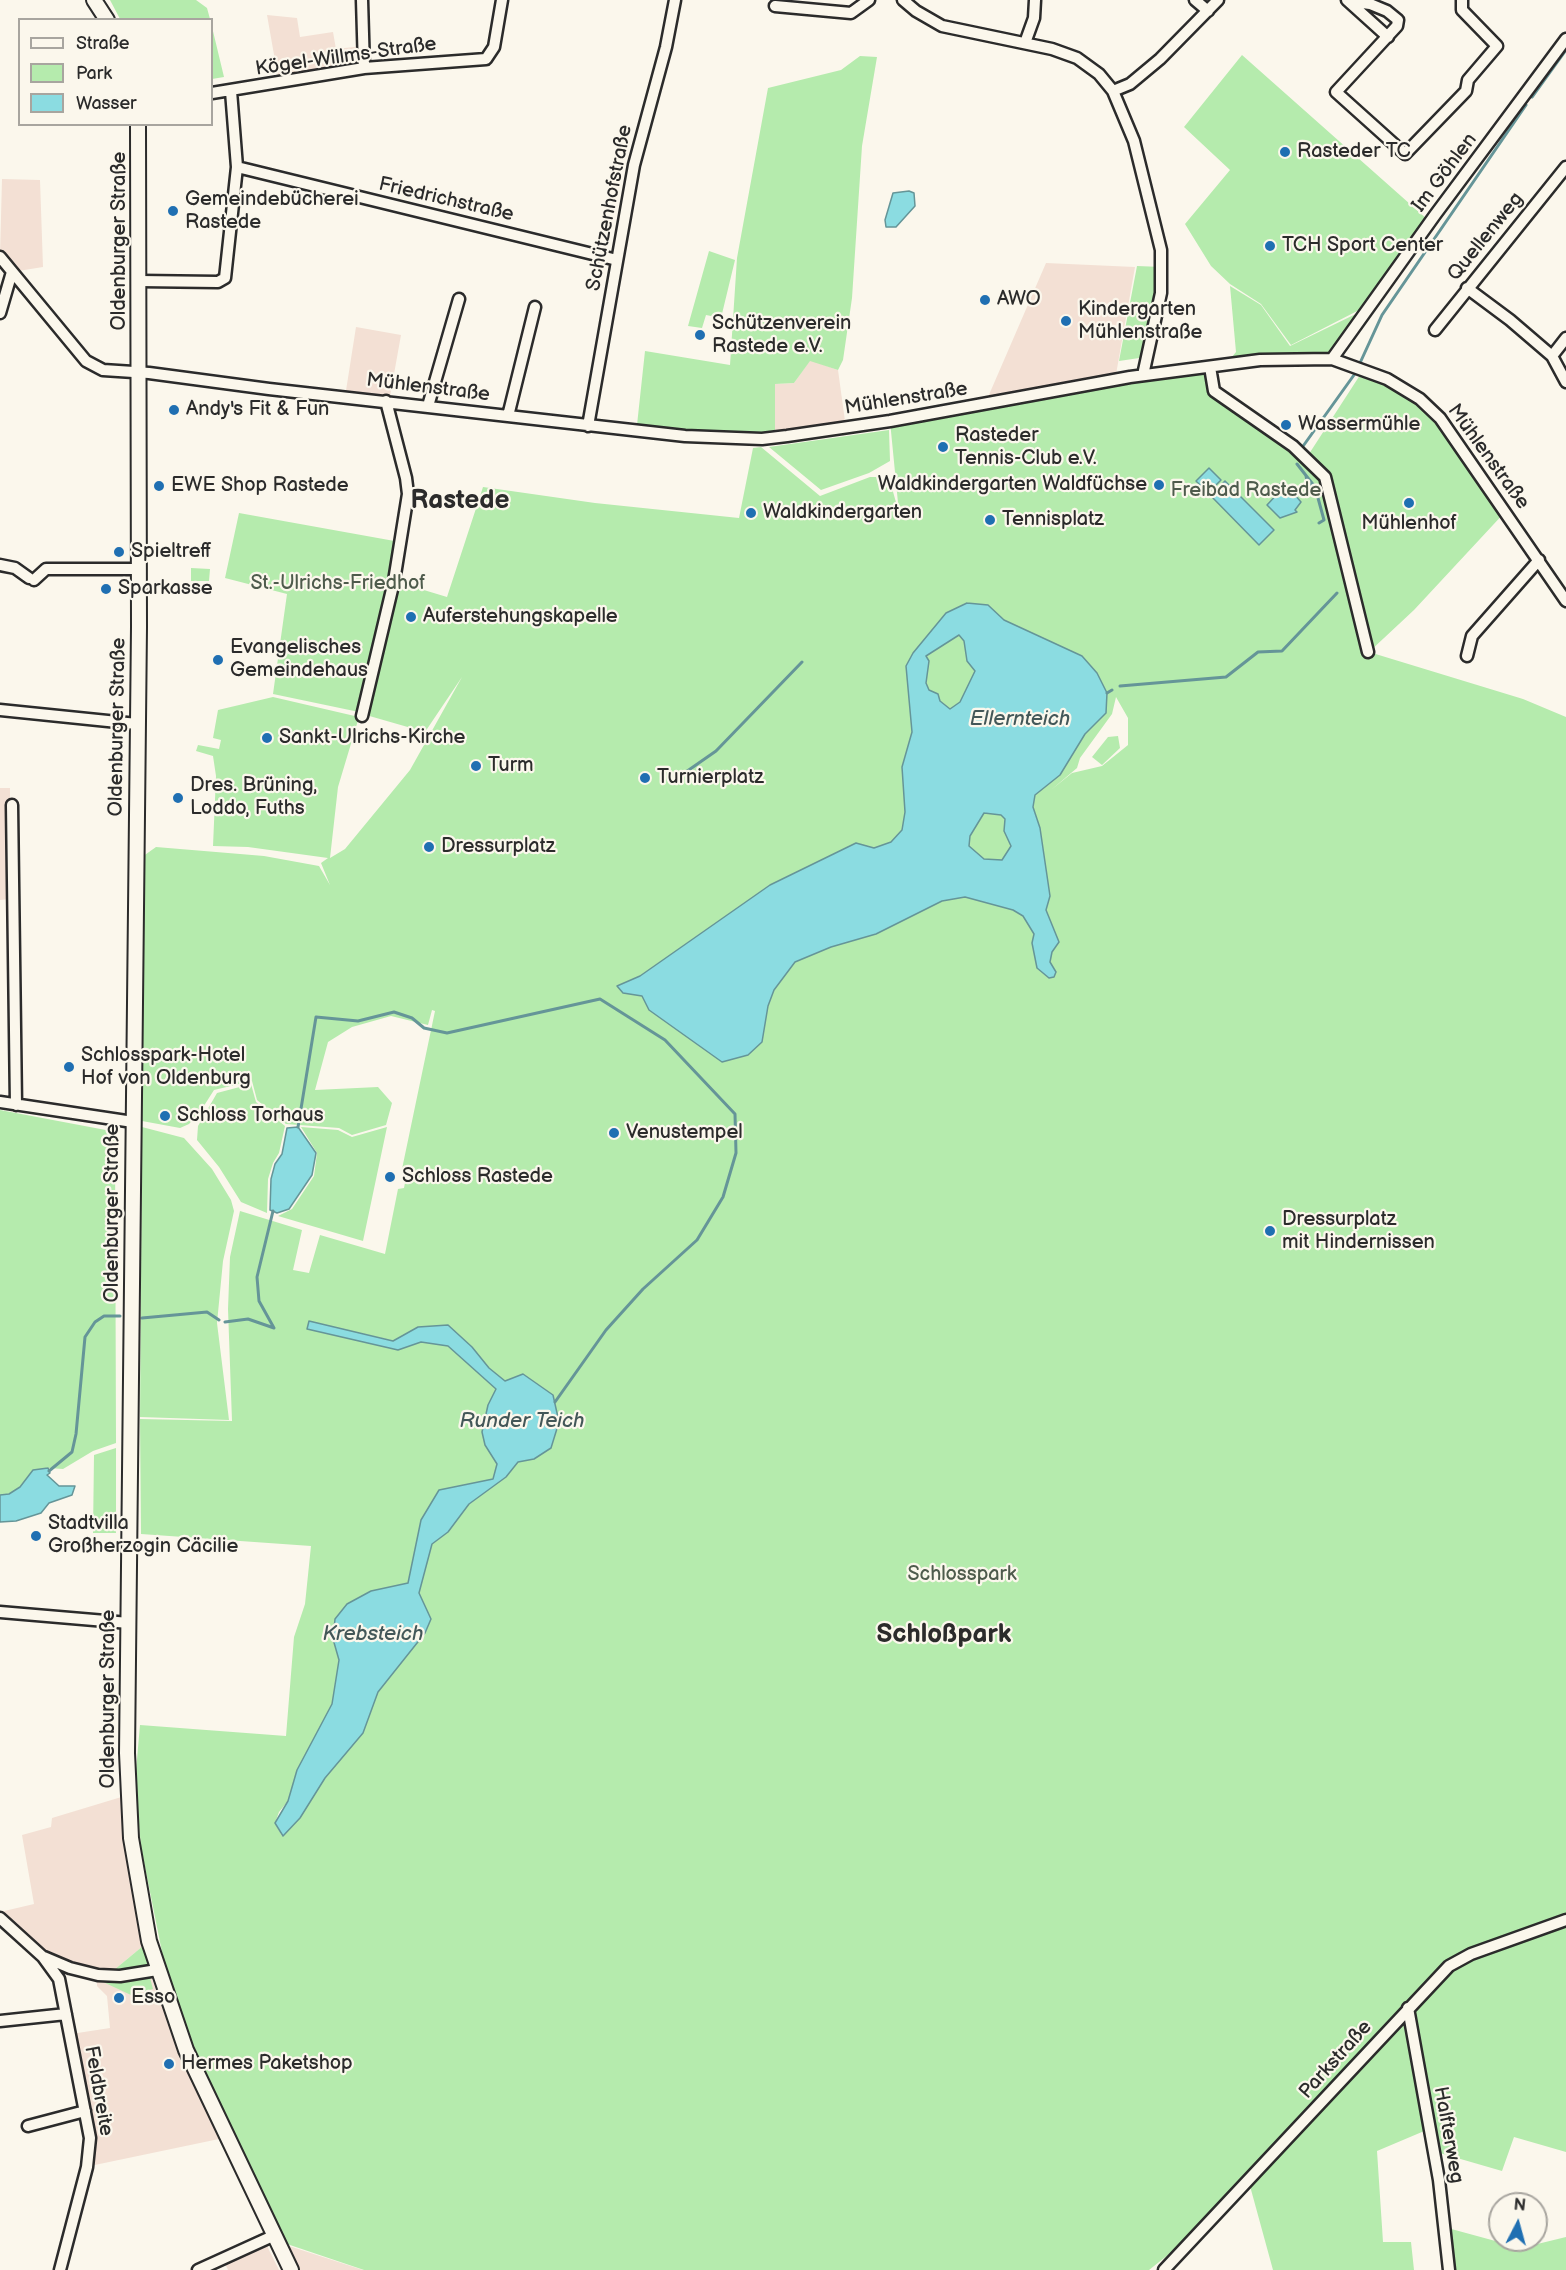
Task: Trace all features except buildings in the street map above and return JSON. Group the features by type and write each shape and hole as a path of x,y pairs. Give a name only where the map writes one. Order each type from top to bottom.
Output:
{"street":[{"path":"94,0 106,18"},
{"path":"362,0 364,68"},
{"name":"Kögel-Willms-Straße","path":"213,93 364,68 486,59 491,55 494,47 502,0"},
{"name":"Schützenhofstraße","path":"588,426 636,157 663,57 675,0"},
{"path":"775,6 851,13 869,0"},
{"path":"903,0 916,11 942,26 1025,43 1077,58 1099,74 1113,91 1134,141 1161,250 1161,293 1143,375"},
{"path":"1025,43 1034,18 1035,0"},
{"path":"1195,0 1208,11"},
{"path":"1113,91 1119,90 1137,78 1218,0"},
{"path":"1348,0 1370,4 1387,11 1398,20 1397,26 1388,37 1336,92 1405,154 1466,91 1468,80 1497,46 1462,10 1462,0"},
{"path":"1348,0 1388,37"},
{"name":"Im Göhlen","path":"1332,359 1566,39"},
{"path":"140,280 218,282 225,278 237,167 231,91"},
{"name":"Oldenburger Straße","path":"138,126 139,569 127,1782 131,1838 141,1906 157,1970 186,2050 291,2270"},
{"name":"Friedrichstraße","path":"237,167 617,260"},
{"name":"Quellenweg","path":"1435,330 1566,167"},
{"name":"Mühlenstraße","path":"0,257 86,361 103,370 695,437 762,439 890,421 1143,375 1289,358 1332,359 1387,379 1420,399 1440,418 1566,601"},
{"path":"0,313 12,272"},
{"path":"1467,288 1510,320 1552,356 1566,382"},
{"path":"428,406 459,299"},
{"path":"508,416 535,308"},
{"path":"1552,356 1566,338"},
{"path":"1210,367 1214,391 1293,447 1325,477 1368,652"},
{"path":"362,716 394,581 408,494 386,401"},
{"path":"1467,656 1472,636 1539,561"},
{"path":"0,565 15,568 31,579 46,570 139,569"},
{"path":"0,710 137,724"},
{"path":"12,805 16,1105"},
{"path":"0,1102 133,1122"},
{"path":"0,1612 129,1623"},
{"name":"Feldbreite","path":"0,1918 44,1956 70,1968 98,1975 120,1976 157,1970"},
{"name":"Parkstraße","path":"1164,2270 1249,2182 1449,1966 1472,1954 1566,1920"},
{"name":"Feldbreite","path":"44,1956 59,1979 90,2138 89,2153 60,2270"},
{"name":"Halfterweg","path":"1408,2008 1439,2180 1449,2270"},
{"path":"0,2021 66,2014"},
{"path":"28,2126 85,2111"},
{"path":"198,2270 275,2235"}],"shaded area":[{"path":"267,15 297,18 300,37 333,32 336,49 363,46 364,68 279,83"},
{"path":"2,179 40,180 43,267 12,272 0,256"},
{"path":"1046,263 1135,267 1115,380 985,404"},
{"path":"356,327 401,335 389,402 345,397"},
{"path":"810,360 838,370 845,421 775,433 775,384 794,383"},
{"path":"0,788 10,788 10,899 0,900"},
{"path":"128,1795 149,1941 114,1970 98,1975 43,1957 0,1918 0,1912 34,1904 22,1835 51,1827 52,1818"},
{"path":"150,1974 180,2053 219,2139 90,2166 71,2034 110,2028 107,1996 97,1986 97,1978"},
{"path":"264,2240 279,2270 228,2270 224,2261"},
{"path":"286,2245 363,2270 298,2270"}],"green space":[{"path":"110,0 196,0 207,8 210,18 119,18"},
{"path":"213,31 224,77 213,79"},
{"path":"1242,55 1428,220 1365,307 1291,345 1261,304 1230,284 1211,266 1185,224 1230,170 1184,127"},
{"path":"860,56 877,57 862,146 852,298 843,360 838,370 810,361 794,383 775,384 775,433 724,433 637,425 645,351 730,365 737,258 768,88 841,70"},
{"path":"709,251 735,260 721,318 706,315 702,328 688,326"},
{"path":"1137,266 1162,267 1146,357 1119,361"},
{"path":"1230,286 1261,305 1290,346 1364,310 1331,357 1227,363 1236,352"},
{"name":"Schlosspark","path":"1208,368 1212,391 1307,457 1362,372 1420,399 1506,511 1414,610 1369,652 1523,699 1566,717 1566,1915 1496,1938 1445,1962 1178,2247 1149,2270 364,2270 287,2244 190,2048 170,1992 141,1847 135,1782 140,1725 286,1736 294,1637 305,1604 311,1546 141,1534 140,1419 232,1421 228,1309 230,1257 240,1211 302,1230 293,1270 309,1273 320,1235 385,1254 398,1189 404,1188 407,1172 402,1169 435,1011 432,1010 428,1025 391,1016 352,1027 328,1042 315,1090 378,1087 392,1103 386,1125 352,1135 339,1128 286,1124 257,1100 252,1081 214,1090 200,1112 189,1124 180,1128 142,1121 139,1104 142,857 156,847 264,856 319,866 330,885 321,863 328,858 248,847 213,846 216,776 213,756 196,751 198,745 219,749 221,740 213,738 218,710 273,697 359,717 338,787 330,858 345,849 410,770 462,677 425,732 366,715 389,630 383,625 359,712 273,694 287,594 225,578 239,513 400,542 394,581 447,597 483,487 595,503 739,518 753,448 761,447 820,496 870,477 885,477 890,481 899,513 890,421","holes":["1116,697 1128,718 1128,745 1102,766 1072,773 1051,790 1077,768 1080,758 1112,714","309,1321 394,1341 448,1325 472,1347 489,1368 505,1381 523,1374 553,1395 559,1422 551,1448 534,1459 518,1462 506,1477 469,1504 448,1532 432,1544 419,1592 408,1582 421,1520 429,1508 484,1481 493,1479 497,1463 485,1445 488,1405 496,1389 448,1346 421,1342 398,1350 307,1329","425,1633 378,1692 363,1733 325,1778 300,1818 282,1836 275,1823 279,1812 288,1801 297,1770 332,1704 339,1660 333,1639"]},
{"path":"889,430 890,461 869,473 821,490 769,447"},
{"path":"191,568 210,569 209,581 191,581"},
{"path":"1118,736 1120,748 1102,765 1092,757 1108,737"},
{"path":"251,1084 256,1102 285,1126 279,1153 268,1179 267,1213 241,1202 219,1167 197,1140 198,1126 217,1093"},
{"path":"0,1110 111,1131 115,1137 116,1443 93,1451 63,1469 48,1468 29,1475 20,1487 9,1494 0,1495"},
{"path":"142,1127 184,1138 212,1169 231,1200 234,1211 223,1261 217,1323 229,1420 140,1417"},
{"path":"301,1127 338,1130 352,1137 387,1127 363,1241 278,1216 292,1209 314,1176 317,1153"},
{"path":"116,1448 116,1533 93,1533 94,1455"},
{"path":"1566,1925 1566,2152 1514,2137 1502,2171 1433,2151 1429,2129 1377,2151 1383,2242 1411,2242 1414,2270 1273,2270 1250,2186 1453,1969 1500,1947"},
{"path":"149,1941 157,1970 98,1975 114,1970"},
{"path":"149,1974 153,1989 131,1995 101,1981 101,1977"},
{"path":"1444,2227 1488,2239 1488,2252 1548,2252 1548,2241 1566,2237 1566,2270 1449,2270"}],"water":[{"path":"909,191 914,193 915,206 896,227 886,227 885,220 893,193"},
{"path":"1209,468 1221,480 1208,493 1196,481"},
{"path":"1225,481 1274,530 1259,545 1210,495"},
{"path":"1283,481 1301,502 1295,510 1297,512 1280,518 1267,505 1280,491 1278,486"},
{"name":"Ellernteich","path":"967,603 988,605 1004,620 1082,656 1097,673 1107,693 1106,713 1085,734 1060,775 1035,795 1033,807 1040,828 1050,896 1046,910 1059,942 1052,952 1050,962 1056,972 1054,977 1049,978 1037,968 1032,943 1034,934 1023,916 1013,910 965,897 942,901 876,934 831,947 795,962 774,990 768,1006 762,1042 748,1055 722,1062 649,1010 642,996 623,993 617,986 640,976 770,885 856,843 874,848 891,842 902,830 905,812 902,767 912,732 906,666 913,653 946,613","holes":["959,635 964,641 967,661 975,671 960,702 950,709 940,701 938,694 929,690 926,683 929,661 926,656","984,813 1001,815 1005,819 1004,831 1011,846 1002,860 984,859 969,846 970,836"]},
{"path":"298,1127 316,1153 312,1175 289,1209 277,1213 270,1210 271,1179 275,1164 282,1154 287,1128"},
{"path":"309,1321 393,1341 418,1327 448,1325 472,1347 489,1368 505,1381 523,1374 553,1395 559,1422 551,1448 534,1459 518,1462 506,1477 469,1504 448,1532 432,1544 419,1593 431,1619 425,1633 378,1692 363,1733 325,1778 300,1818 283,1836 275,1823 288,1801 297,1770 332,1704 339,1660 333,1639 335,1619 347,1604 371,1591 408,1583 421,1520 439,1490 493,1479 497,1464 485,1445 482,1432 488,1405 496,1389 448,1346 421,1342 398,1350 307,1329"},
{"path":"48,1468 50,1473 47,1475 59,1486 75,1486 72,1495 49,1503 41,1513 16,1521 0,1522 0,1495 9,1494 20,1487 33,1470"}],"waterway":[{"path":"1532,97 1566,50"},
{"path":"1360,363 1382,315 1526,105"},
{"path":"1301,449 1354,375"},
{"path":"1297,464 1315,487 1324,520 1319,523"},
{"path":"1306,476 1307,481 1313,487"},
{"path":"1120,686 1226,677 1258,652 1282,651 1337,593"},
{"path":"683,774 716,751 802,662"},
{"path":"1107,693 1112,690"},
{"name":"Runder Teich","path":"298,1127 316,1017 358,1021 394,1012 412,1018 424,1028 447,1033 600,999 665,1040 735,1114 736,1153 723,1197 697,1240 643,1289 606,1330 555,1402"},
{"path":"225,1322 248,1319 274,1328 259,1301 257,1277 273,1211"},
{"path":"142,1318 207,1312 219,1320"},
{"path":"49,1471 72,1452 76,1434 85,1337 95,1322 104,1316 120,1316"}],"place":[{"name":"Rasteder TC","path":"1285,152"},
{"name":"Gemeindebücherei Rastede","path":"173,211"},
{"name":"TCH Sport Center","path":"1270,246"},
{"name":"AWO","path":"985,300"},
{"name":"Kindergarten Mühlenstraße","path":"1066,321"},
{"name":"Schützenverein Rastede e.V.","path":"700,335"},
{"name":"Andy's Fit & Fun","path":"174,410"},
{"name":"Wassermühle","path":"1286,425"},
{"name":"Rasteder Tennis-Club e.V.","path":"943,447"},
{"name":"Waldkindergarten Waldfüchse","path":"1159,485"},
{"name":"EWE Shop Rastede","path":"159,486"},
{"name":"Mühlenhof","path":"1409,503"},
{"name":"Waldkindergarten","path":"751,513"},
{"name":"Tennisplatz","path":"990,520"},
{"name":"Spieltreff","path":"119,552"},
{"name":"Sparkasse","path":"106,589"},
{"name":"Auferstehungskapelle","path":"411,617"},
{"name":"Evangelisches Gemeindehaus","path":"218,660"},
{"name":"Sankt-Ulrichs-Kirche","path":"267,738"},
{"name":"Turm","path":"476,766"},
{"name":"Turnierplatz","path":"645,778"},
{"name":"Dres. Brüning, Loddo, Fuths","path":"178,798"},
{"name":"Dressurplatz","path":"429,847"},
{"name":"Schlosspark-Hotel Hof von Oldenburg","path":"69,1067"},
{"name":"Schloss Torhaus","path":"165,1116"},
{"name":"Venustempel","path":"614,1133"},
{"name":"Schloss Rastede","path":"390,1177"},
{"name":"Dressurplatz mit Hindernissen","path":"1270,1231"},
{"name":"Stadtvilla Großherzogin Cäcilie","path":"36,1536"},
{"name":"Esso","path":"119,1998"},
{"name":"Hermes Paketshop","path":"169,2064"}],"district":[{"name":"Rastede","path":"460,501"},
{"name":"Schloßpark","path":"944,1635"}],"park label":[{"name":"Freibad Rastede","path":"1246,491"},
{"name":"St.-Ulrichs-Friedhof","path":"338,584"}],"water label":[{"name":"Krebsteich","path":"373,1635"}]}
